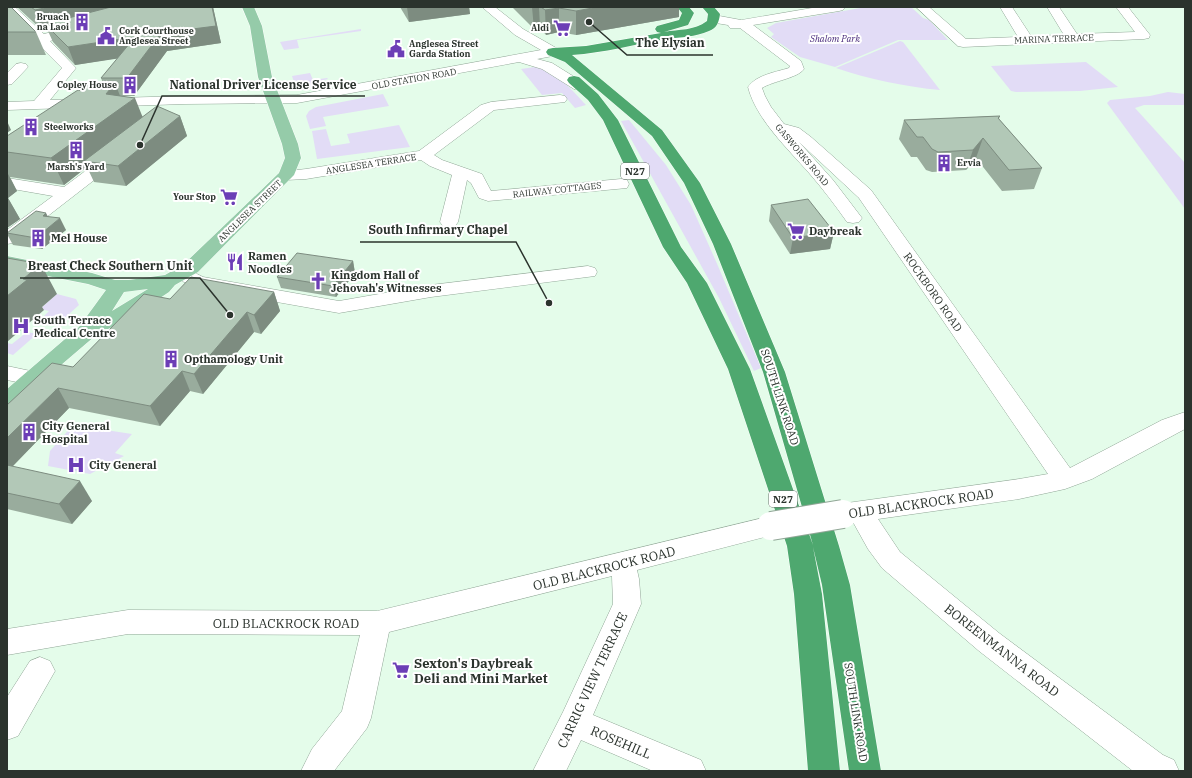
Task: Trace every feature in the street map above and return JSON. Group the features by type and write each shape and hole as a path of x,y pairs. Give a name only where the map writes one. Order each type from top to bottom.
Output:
{"highway":[{"path":"587,86 588,64 599,56 677,39 710,23 714,14 708,7"},
{"path":"553,52 581,42 673,27 684,22 686,10"},
{"path":"553,52 586,50 670,35 686,34"},
{"name":"SOUTH LINK ROAD","path":"553,52 557,63 587,86 657,133 692,183 722,244 774,372 804,470 836,585 865,771"},
{"name":"N27","path":"587,86 610,120 672,247 697,283 739,369 800,546 808,594 824,771"}],"main road":[{"name":"ANGLESEA STREET","path":"88,331 129,310 162,288 202,258 286,175 293,158 290,144 265,78 255,23 248,7"},
{"path":"7,262 92,279 114,286 129,286 175,278"},
{"path":"7,402 32,378 88,331 113,295 116,289 114,286"}],"street":[{"path":"8,7 69,68 39,104"},
{"path":"488,7 519,32 553,52"},
{"path":"710,23 743,24 839,7"},
{"name":"MARINA TERRACE","path":"922,7 963,43 1144,35 1122,7"},
{"path":"1006,7 1027,40"},
{"path":"1053,7 1073,38"},
{"name":"GASWORKS ROAD","path":"743,24 797,67 794,71 765,80 755,87 759,99 779,128 823,178 853,218"},
{"path":"41,39 92,26"},
{"path":"495,64 513,55 522,48 519,32"},
{"name":"OLD STATION ROAD","path":"7,106 184,100 272,95 304,98 523,59 553,52"},
{"path":"523,59 547,66 587,86"},
{"path":"7,81 21,67"},
{"name":"ANGLESEA TERRACE","path":"286,175 306,174 424,156 486,108 491,106 560,99"},
{"path":"135,101 167,116 184,103 184,100"},
{"name":"ROCKBORO ROAD","path":"779,128 794,131 806,140 865,194 1065,480"},
{"path":"7,239 126,148"},
{"path":"424,156 436,163 461,173 449,222"},
{"name":"RAILWAY COTTAGES","path":"461,173 476,178 480,182 484,194 494,197 621,184"},
{"path":"7,183 67,193"},
{"path":"175,278 339,307 431,291 588,272"},
{"path":"7,372 32,378"},
{"name":"OLD BLACKROCK ROAD","path":"7,642 128,622 377,623 622,564 771,526 852,512 1025,488 1065,480 1170,426 1185,420"},
{"name":"BOREENMANNA ROAD","path":"852,512 891,560 989,642 1155,769"},
{"name":"CARRIG VIEW TERRACE","path":"549,771 574,722 627,604 626,579 622,564"},
{"path":"317,771 323,760 356,718 377,623"},
{"path":"7,725 40,670"},
{"name":"ROSEHILL","path":"574,722 690,771"}],"green space":[{"name":"Shalom Park","path":"866,7 911,7 923,18 929,20 948,40 898,40 835,67 800,57 771,37 774,34 767,28 776,23"},
{"path":"361,29 361,31 297,40 299,48 284,50 280,42"},
{"path":"900,41 903,42 940,90 887,82 836,68"},
{"path":"1086,62 1118,87 1080,91 1016,92 1011,91 991,66"},
{"path":"535,67 557,76 586,105 575,108 562,93 542,95 521,69"},
{"path":"310,73 313,80 328,79 320,81 322,86 318,87 308,87 294,82 292,76"},
{"path":"1168,92 1185,94 1185,105 1144,105 1135,108 1185,163 1185,209 1107,103 1110,100 1150,96"},
{"path":"383,94 389,106 323,117 326,126 310,129 306,116 309,111 316,107"},
{"path":"629,120 666,165 691,205 761,368 754,371 719,298 621,121"},
{"path":"399,125 410,147 317,159 312,131 326,129 331,146 350,143 347,134"},
{"path":"57,294 76,299 79,305 59,323 40,320 49,311 40,309"},
{"path":"27,332 37,334 13,355 7,353 7,343 12,344"},
{"path":"73,425 132,434 115,453 124,456 90,474 48,466 50,451"}],"building":[{"path":"7,7 11,7 36,32 7,32"},
{"path":"31,7 49,7 35,10"},
{"path":"111,7 212,7 216,26 161,33 127,78 101,78 135,37 68,47 45,24"},
{"path":"541,7 598,7 576,11 559,8 545,10"},
{"path":"89,83 115,83 106,94 135,98 51,158 7,152 7,136 78,90 83,91"},
{"path":"157,106 180,116 118,166 84,161"},
{"path":"1000,116 998,118 1042,168 1009,170 983,138 973,150 938,152 932,149 923,137 917,137 904,120"},
{"path":"808,199 834,232 793,238 771,205"},
{"path":"36,211 46,213 43,216 60,218 36,238 7,233"},
{"path":"297,253 353,261 333,286 277,277"},
{"path":"7,258 41,264 23,279 27,280 7,296"},
{"path":"191,277 274,292 254,315 247,312 194,374 182,371 150,406 58,388 7,438 7,405 52,363 73,367 144,294 170,299"},
{"path":"7,465 80,481 59,504 7,493"}],"place":[{"name":"Bruach na Laoi","path":"82,22"},
{"name":"The Elysian","path":"589,22"},
{"name":"Aldi","path":"562,28"},
{"name":"Cork Courthouse Anglesea Street","path":"106,36"},
{"name":"Anglesea Street Garda Station","path":"396,49"},
{"name":"Copley House","path":"130,85"},
{"name":"Steelworks","path":"31,127"},
{"name":"National Driver License Service","path":"140,145"},
{"name":"Marsh's Yard","path":"76,150"},
{"name":"Ervia","path":"944,163"},
{"name":"Your Stop","path":"229,197"},
{"name":"Daybreak","path":"796,231"},
{"name":"Mel House","path":"38,238"},
{"name":"Ramen Noodles","path":"235,262"},
{"name":"Kingdom Hall of Jehovah's Witnesses","path":"318,281"},
{"name":"South Infirmary Chapel","path":"549,303"},
{"name":"Breast Check Southern Unit","path":"230,315"},
{"name":"South Terrace Medical Centre","path":"21,326"},
{"name":"Opthamology Unit","path":"171,359"},
{"name":"City General Hospital","path":"29,432"},
{"name":"City General","path":"76,465"},
{"name":"Sexton's Daybreak Deli and Mini Market","path":"401,670"}]}
